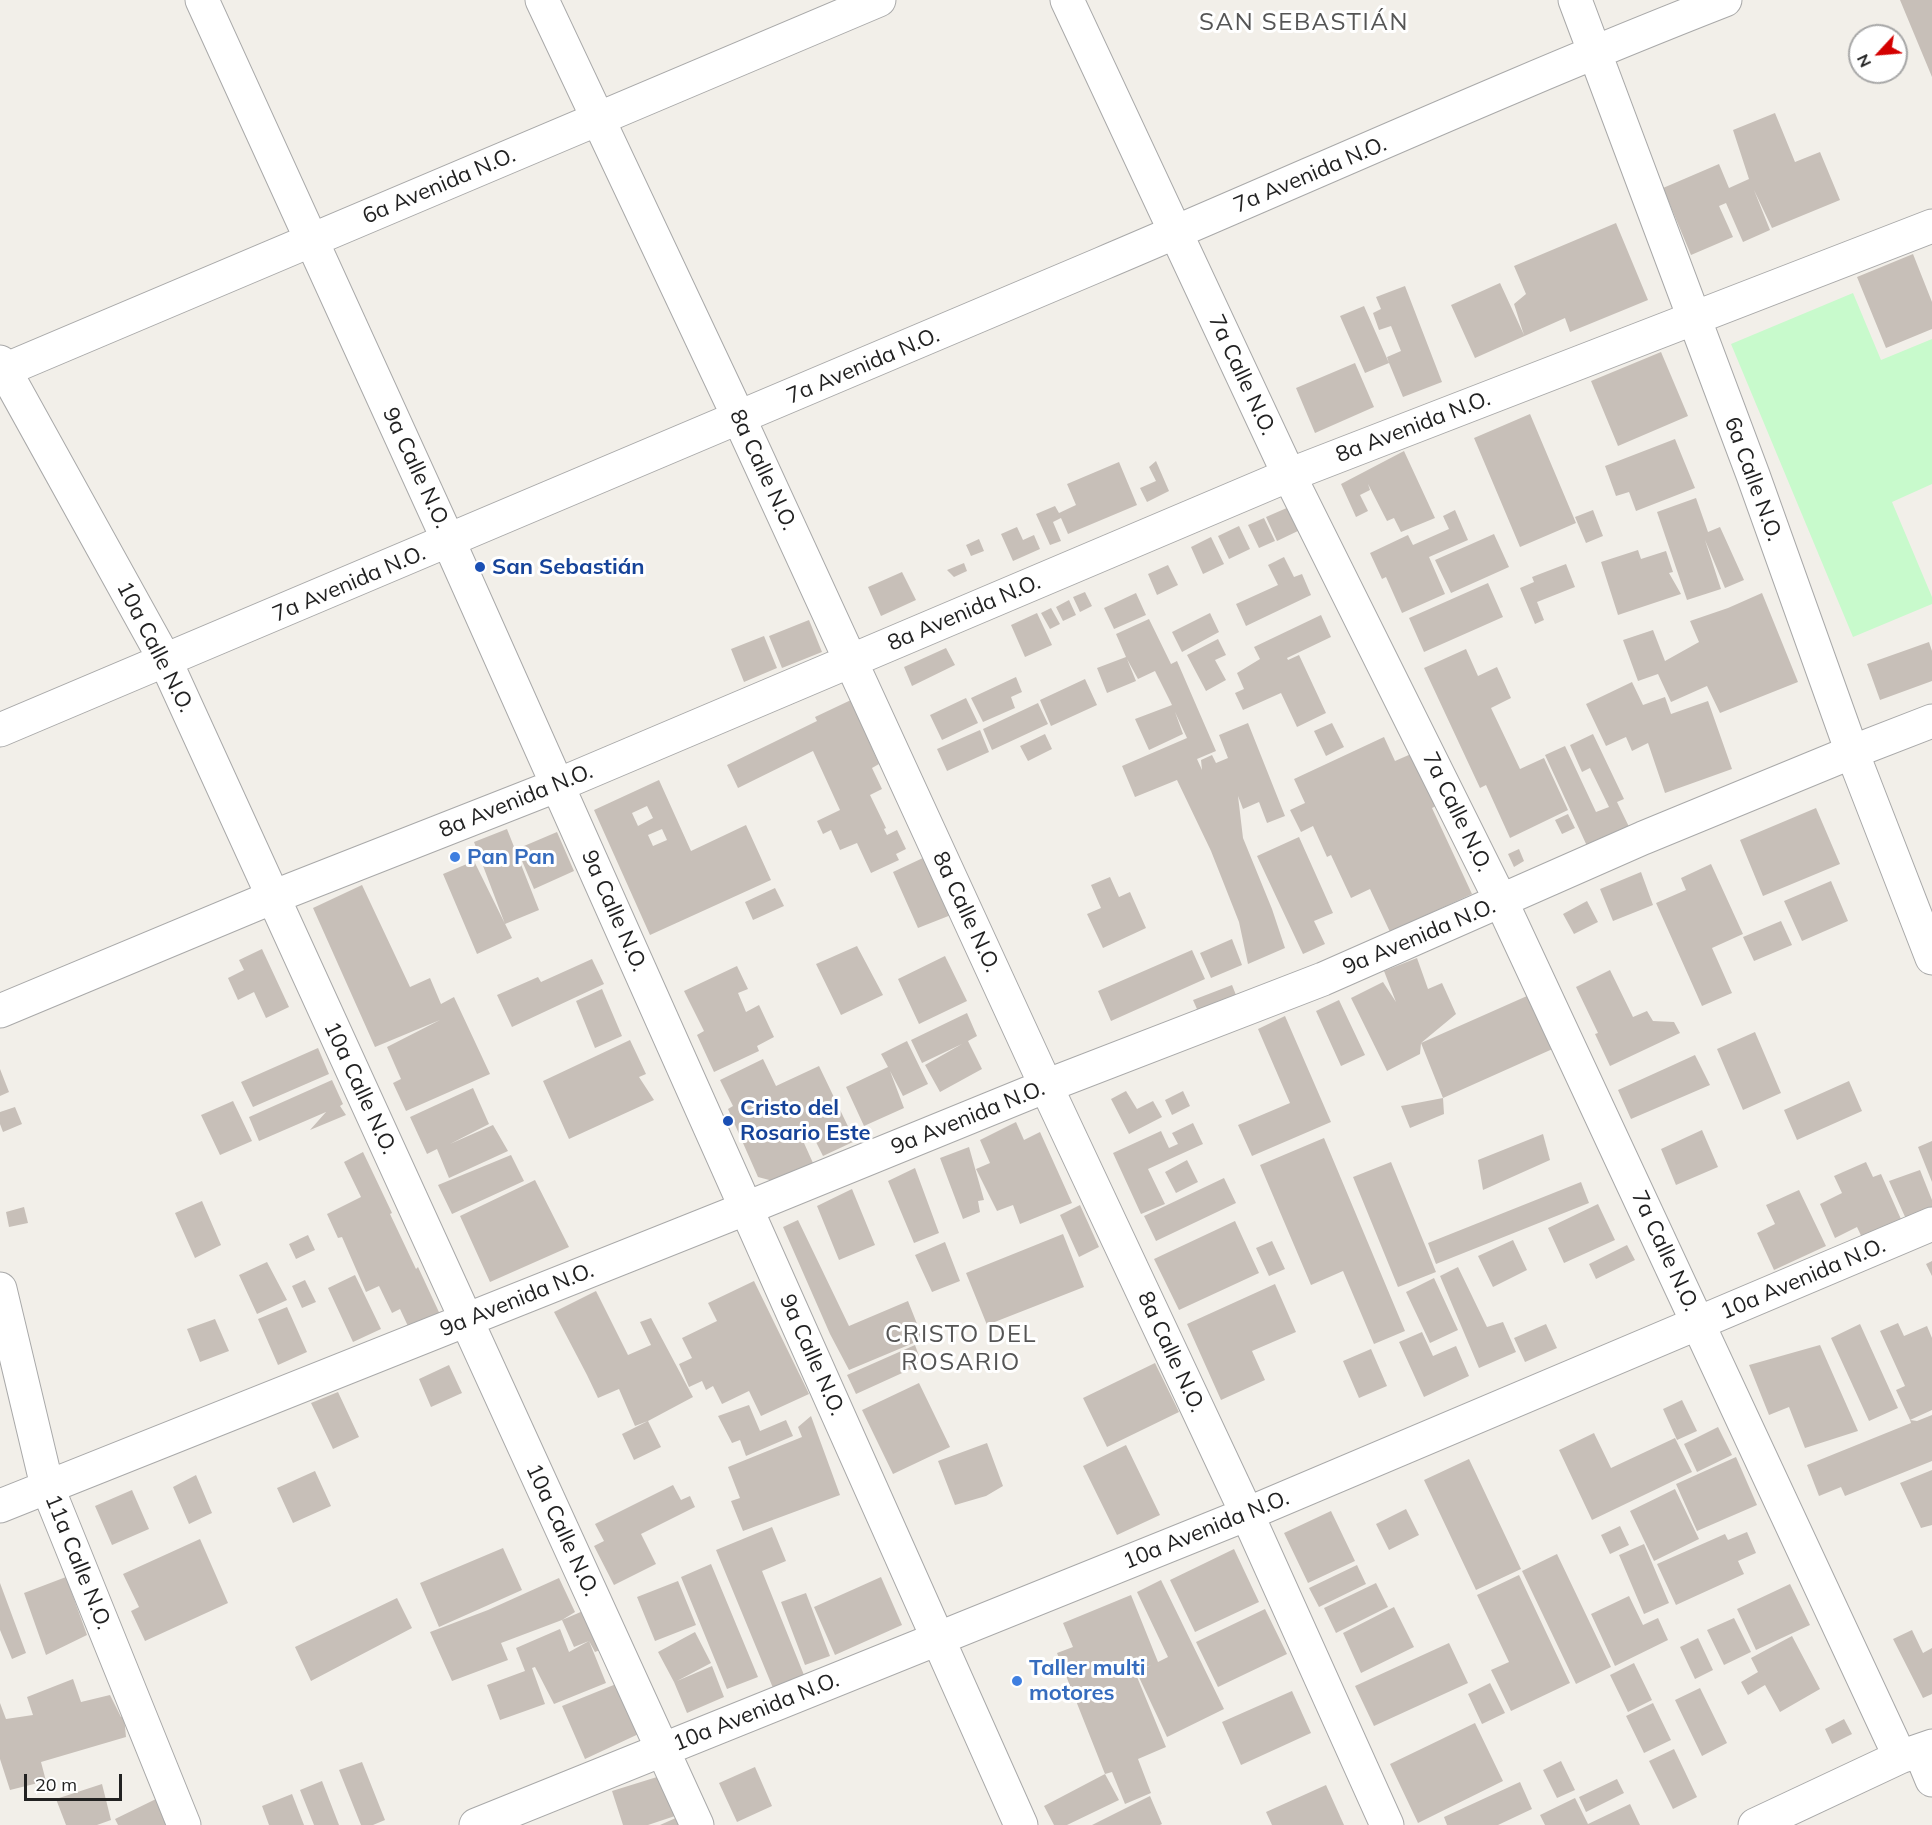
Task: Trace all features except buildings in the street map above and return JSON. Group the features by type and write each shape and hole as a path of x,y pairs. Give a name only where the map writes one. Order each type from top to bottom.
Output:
{"street":[{"name":"9a Calle N.O.","path":"202,0 449,542 1022,1825"},
{"name":"8a Calle N.O.","path":"542,0 739,418 1046,1086 1247,1514 1387,1825"},
{"name":"6a Avenida N.O.","path":"1,368 312,240 879,0"},
{"name":"7a Calle N.O.","path":"1067,0 1289,475 1501,901 1699,1324 1932,1780"},
{"name":"6a Calle N.O.","path":"1575,0 1753,476 1852,752 1932,958"},
{"name":"7a Avenida N.O.","path":"0,730 1176,233 1594,51 1725,0"},
{"name":"8a Avenida N.O.","path":"0,1011 273,897 558,785 1289,475 1932,226"},
{"name":"10a Calle N.O.","path":"1,368 165,660 698,1825"},
{"name":"9a Avenida N.O.","path":"0,1506 747,1208 1046,1086 1302,987 1643,838 1932,721"},
{"name":"10a Avenida N.O.","path":"476,1825 1247,1514 1932,1224"},
{"name":"11a Calle N.O.","path":"0,1289 47,1486 184,1825"},
{"path":"1755,1825 1917,1751"}],"green space":[{"path":"1853,293 1881,360 1932,339 1932,484 1892,502 1932,597 1932,604 1853,637 1731,344"}],"place":[{"name":"San Sebastián","path":"480,567"},
{"name":"Pan Pan","path":"455,857"},
{"name":"Cristo del Rosario Este","path":"728,1121"},
{"name":"Taller multi motores","path":"1017,1681"}],"district":[{"name":"SAN SEBASTIÁN","path":"1304,23"},
{"name":"CRISTO DEL ROSARIO","path":"961,1349"}]}
